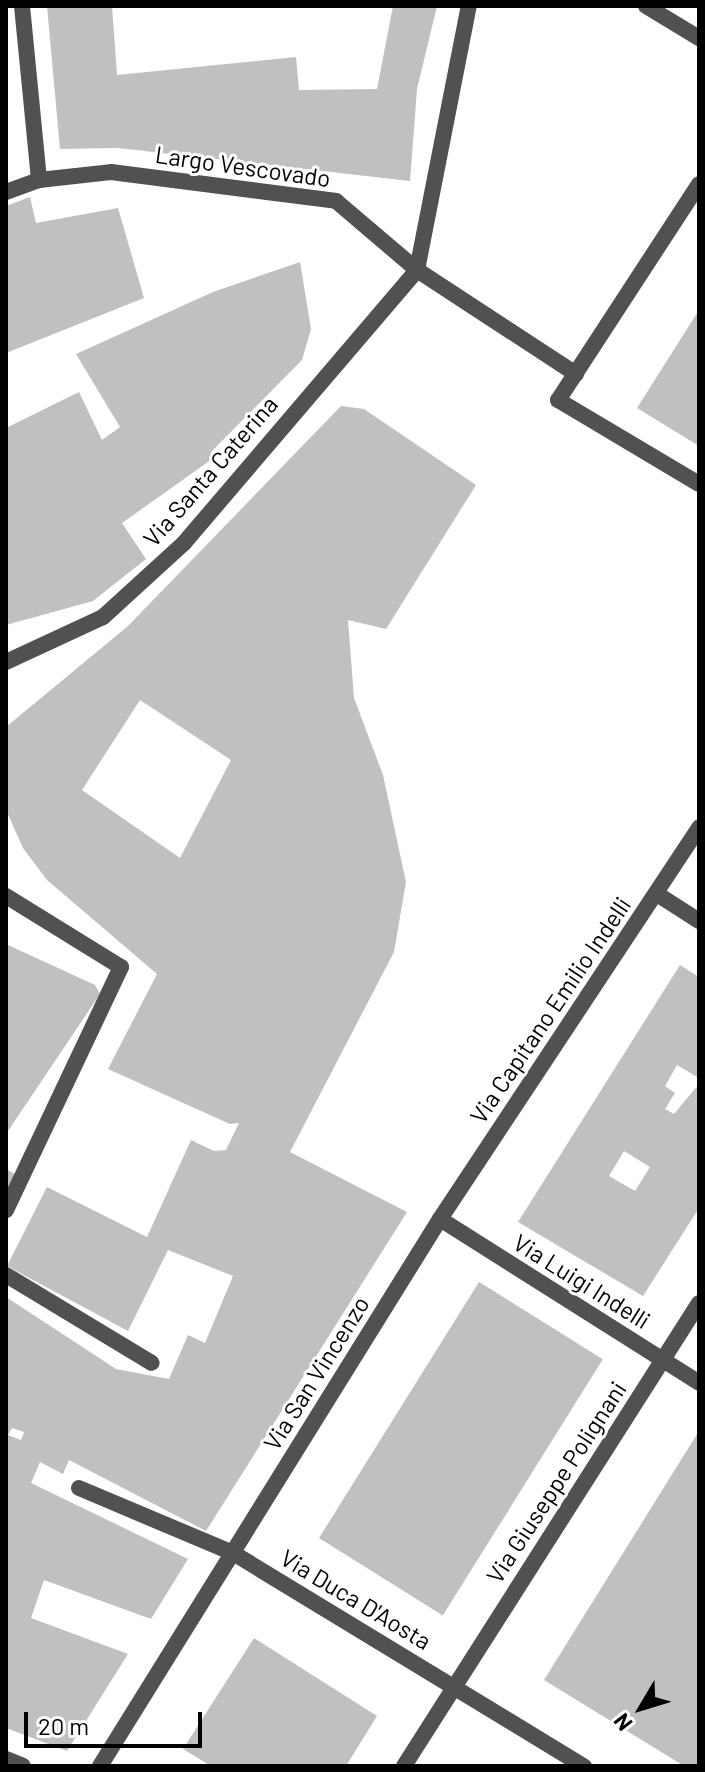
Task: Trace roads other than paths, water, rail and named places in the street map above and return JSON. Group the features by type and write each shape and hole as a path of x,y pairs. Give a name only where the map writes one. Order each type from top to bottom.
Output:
{"street":[{"path":"22,6 39,180"},
{"path":"417,270 469,6"},
{"path":"646,6 699,38"},
{"name":"Largo Vescovado","path":"6,192 39,180 111,172 336,201 417,270 576,374"},
{"path":"699,184 558,400 699,484"},
{"name":"Via Santa Caterina","path":"6,662 103,617 184,543 417,270"},
{"name":"Via Capitano Emilio Indelli","path":"440,1219 699,827"},
{"path":"657,894 699,921"},
{"path":"6,896 121,967 6,1210"},
{"name":"Via Luigi Indelli","path":"440,1219 699,1383"},
{"name":"Via San Vincenzo","path":"100,1766 440,1219"},
{"path":"6,1275 152,1363"},
{"name":"Via Giuseppe Polignani","path":"404,1766 699,1303"},
{"path":"79,1488 233,1553"},
{"name":"Via Duca D'Aosta","path":"233,1553 584,1766"},
{"path":"6,1759 23,1766"}]}
